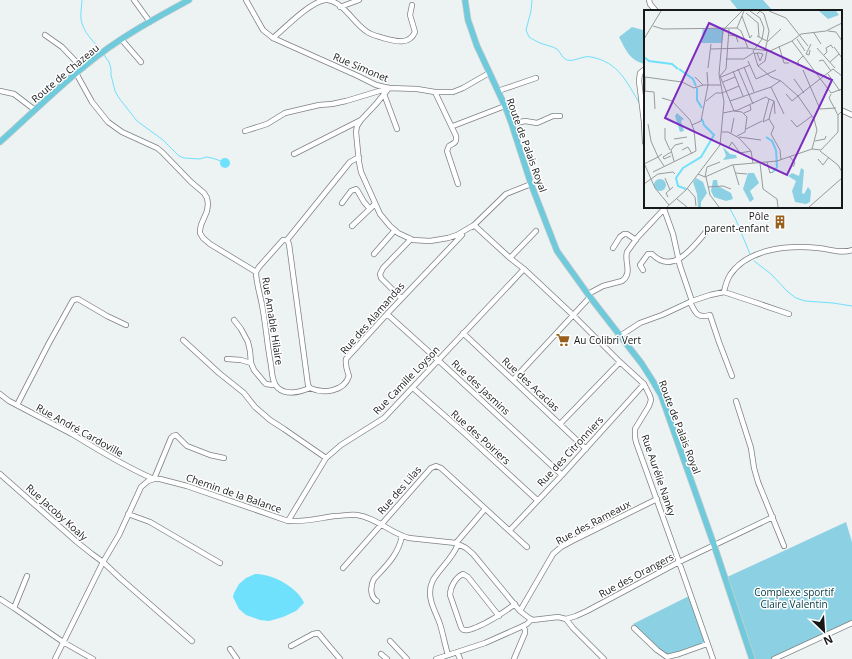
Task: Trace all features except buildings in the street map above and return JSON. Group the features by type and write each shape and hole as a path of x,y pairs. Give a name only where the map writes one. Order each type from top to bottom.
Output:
{"main road":[{"name":"Route de Chazeau","path":"0,142 76,73 96,57 150,22 189,0"},
{"name":"Route de Palais Royal","path":"465,0 468,20 476,46 512,124 531,184 557,250 654,383 660,395 714,545 752,659"}],"street":[{"path":"134,0 150,22"},
{"name":"Rue Simonet","path":"246,0 263,30 273,38 376,85 389,88 453,92 489,73"},
{"path":"273,38 300,14 322,0 326,0 334,1 365,31 375,36 394,41 404,41 414,36 415,32 410,15 412,5"},
{"path":"340,6 359,0"},
{"path":"649,0 650,4 655,10"},
{"path":"45,34 62,47 82,68"},
{"path":"122,40 140,62"},
{"path":"644,70 640,74 639,81 644,122"},
{"path":"76,73 92,102 108,122 122,132 157,148 204,193 208,204 200,230 203,238 210,244 256,272"},
{"path":"498,91 536,78"},
{"path":"389,88 361,120 357,126 356,132 361,172 380,214 394,230 413,240 430,241 448,238 457,235 474,225"},
{"path":"245,131 268,124 285,113 319,105 346,101 389,88"},
{"path":"0,91 14,94 35,110"},
{"path":"435,92 453,126 457,139 455,143 449,146 447,151 458,184"},
{"path":"384,94 397,129"},
{"path":"453,126 504,106"},
{"path":"842,110 852,115"},
{"path":"512,124 525,121 537,123 555,115 560,116"},
{"path":"294,154 361,120"},
{"name":"Rue Amable Hilaire","path":"274,384 256,272 283,240 288,242 350,162 359,158"},
{"name":"Rue des Alamandas","path":"310,388 313,390 326,392 339,388 344,384 348,380 349,376 345,363 346,359 401,298 457,239 506,194 531,184"},
{"path":"342,204 351,191 356,189 370,209"},
{"path":"352,226 375,204"},
{"path":"513,380 573,315 589,295 603,286 625,279 628,270 626,254 636,240 664,208 695,312 701,317 710,315 732,376"},
{"name":"Rue Aurélie Nanky","path":"474,225 524,269 644,384 650,396 650,406 635,429 635,436 713,659"},
{"path":"374,254 394,230"},
{"path":"510,258 536,231"},
{"path":"643,270 640,266 648,254 652,254 657,259 664,262 679,259 693,247 705,233"},
{"path":"614,248 620,237 624,234 627,234 636,240"},
{"path":"401,298 381,278 380,274 383,268 411,239"},
{"path":"234,320 241,328 248,342 251,363 256,373 264,382 269,385 274,384 282,391 288,392 298,392 310,388 308,385 288,242"},
{"path":"724,292 729,276 737,266 754,256 768,251 802,247 840,251 852,250"},
{"name":"Rue Camille Loyson","path":"288,521 326,458 341,445 384,418 524,269"},
{"path":"620,336 640,323 691,302 724,292 789,314"},
{"path":"17,405 73,300 78,299 126,325"},
{"name":"Rue des Jasmins","path":"387,314 562,475"},
{"name":"Rue des Acacias","path":"463,333 586,449"},
{"path":"183,340 219,373 244,393 255,407 270,420 326,458"},
{"path":"227,359 241,360 251,363"},
{"path":"560,424 620,362"},
{"name":"Rue des Citronniers","path":"510,530 586,449 644,384"},
{"name":"Rue des Poiriers","path":"413,388 538,500"},
{"name":"Rue André Cardoville","path":"0,394 133,470 154,479"},
{"path":"736,401 751,448 758,482 784,546"},
{"path":"55,659 141,487 148,481 154,479 171,438 176,435 192,448 210,455 224,458"},
{"name":"Rue des Lilas","path":"343,568 431,468 436,466 441,468 485,509"},
{"name":"Rue Jacoby Koaly","path":"0,474 192,641"},
{"name":"Chemin de la Balance","path":"154,479 160,479 187,486 288,521 299,522 358,515 369,518 402,536 457,544 466,548 473,554 520,611 531,620"},
{"name":"Rue des Rameaux","path":"520,611 553,554 560,547 657,499"},
{"path":"448,655 440,626 431,603 430,591 433,580 456,551 457,544 485,509 510,530 527,547"},
{"path":"128,514 150,522 220,563"},
{"name":"Rue des Orangers","path":"566,618 576,616 587,611 680,562 773,517"},
{"path":"377,601 373,597 372,583 392,559 402,536"},
{"path":"499,616 468,577 463,574 458,576 450,590 450,595 460,626 463,630 470,630 487,623 499,616 515,604"},
{"path":"14,608 27,576"},
{"path":"0,600 63,642 93,659"},
{"path":"436,659 485,643 523,626 531,620 558,617 566,618 573,628 604,659"},
{"path":"774,659 852,623"},
{"path":"514,659 525,633 523,626"},
{"path":"634,628 657,650 667,657 707,644"},
{"path":"291,646 313,634 318,633 340,659"},
{"path":"390,641 407,659"},
{"path":"230,649 237,659"},
{"path":"457,652 460,659"},
{"path":"381,654 386,659"}],"green space":[{"path":"730,0 763,0 772,10 738,10"},
{"path":"632,27 644,31 644,64 632,57 626,50 619,37"},
{"name":"Complexe sportif Claire Valentin","path":"846,522 852,542 852,623 774,659 752,659 725,578"},
{"path":"689,596 705,642 669,655 661,651 633,624"}],"shaded area":[{"path":"223,158 227,158 229,159 229,167 223,168 220,165 220,161"},
{"path":"255,574 269,576 284,582 301,597 304,603 296,611 269,621 260,620 246,615 239,609 233,597 239,584 246,578"}],"waterway":[{"path":"82,0 82,24 86,33 101,51"},
{"path":"532,0 526,30 529,37 557,49 567,60 591,57 609,64 621,74 640,104"},
{"path":"104,55 109,62 115,91 137,121 163,140 179,156 184,158 200,159 206,157 221,161"},
{"path":"730,208 750,254"},
{"path":"754,261 771,274 788,292 796,298 805,301 852,306"}],"place":[{"name":"Pôle parent-enfant","path":"780,222"},
{"name":"Au Colibri Vert","path":"563,340"}]}
